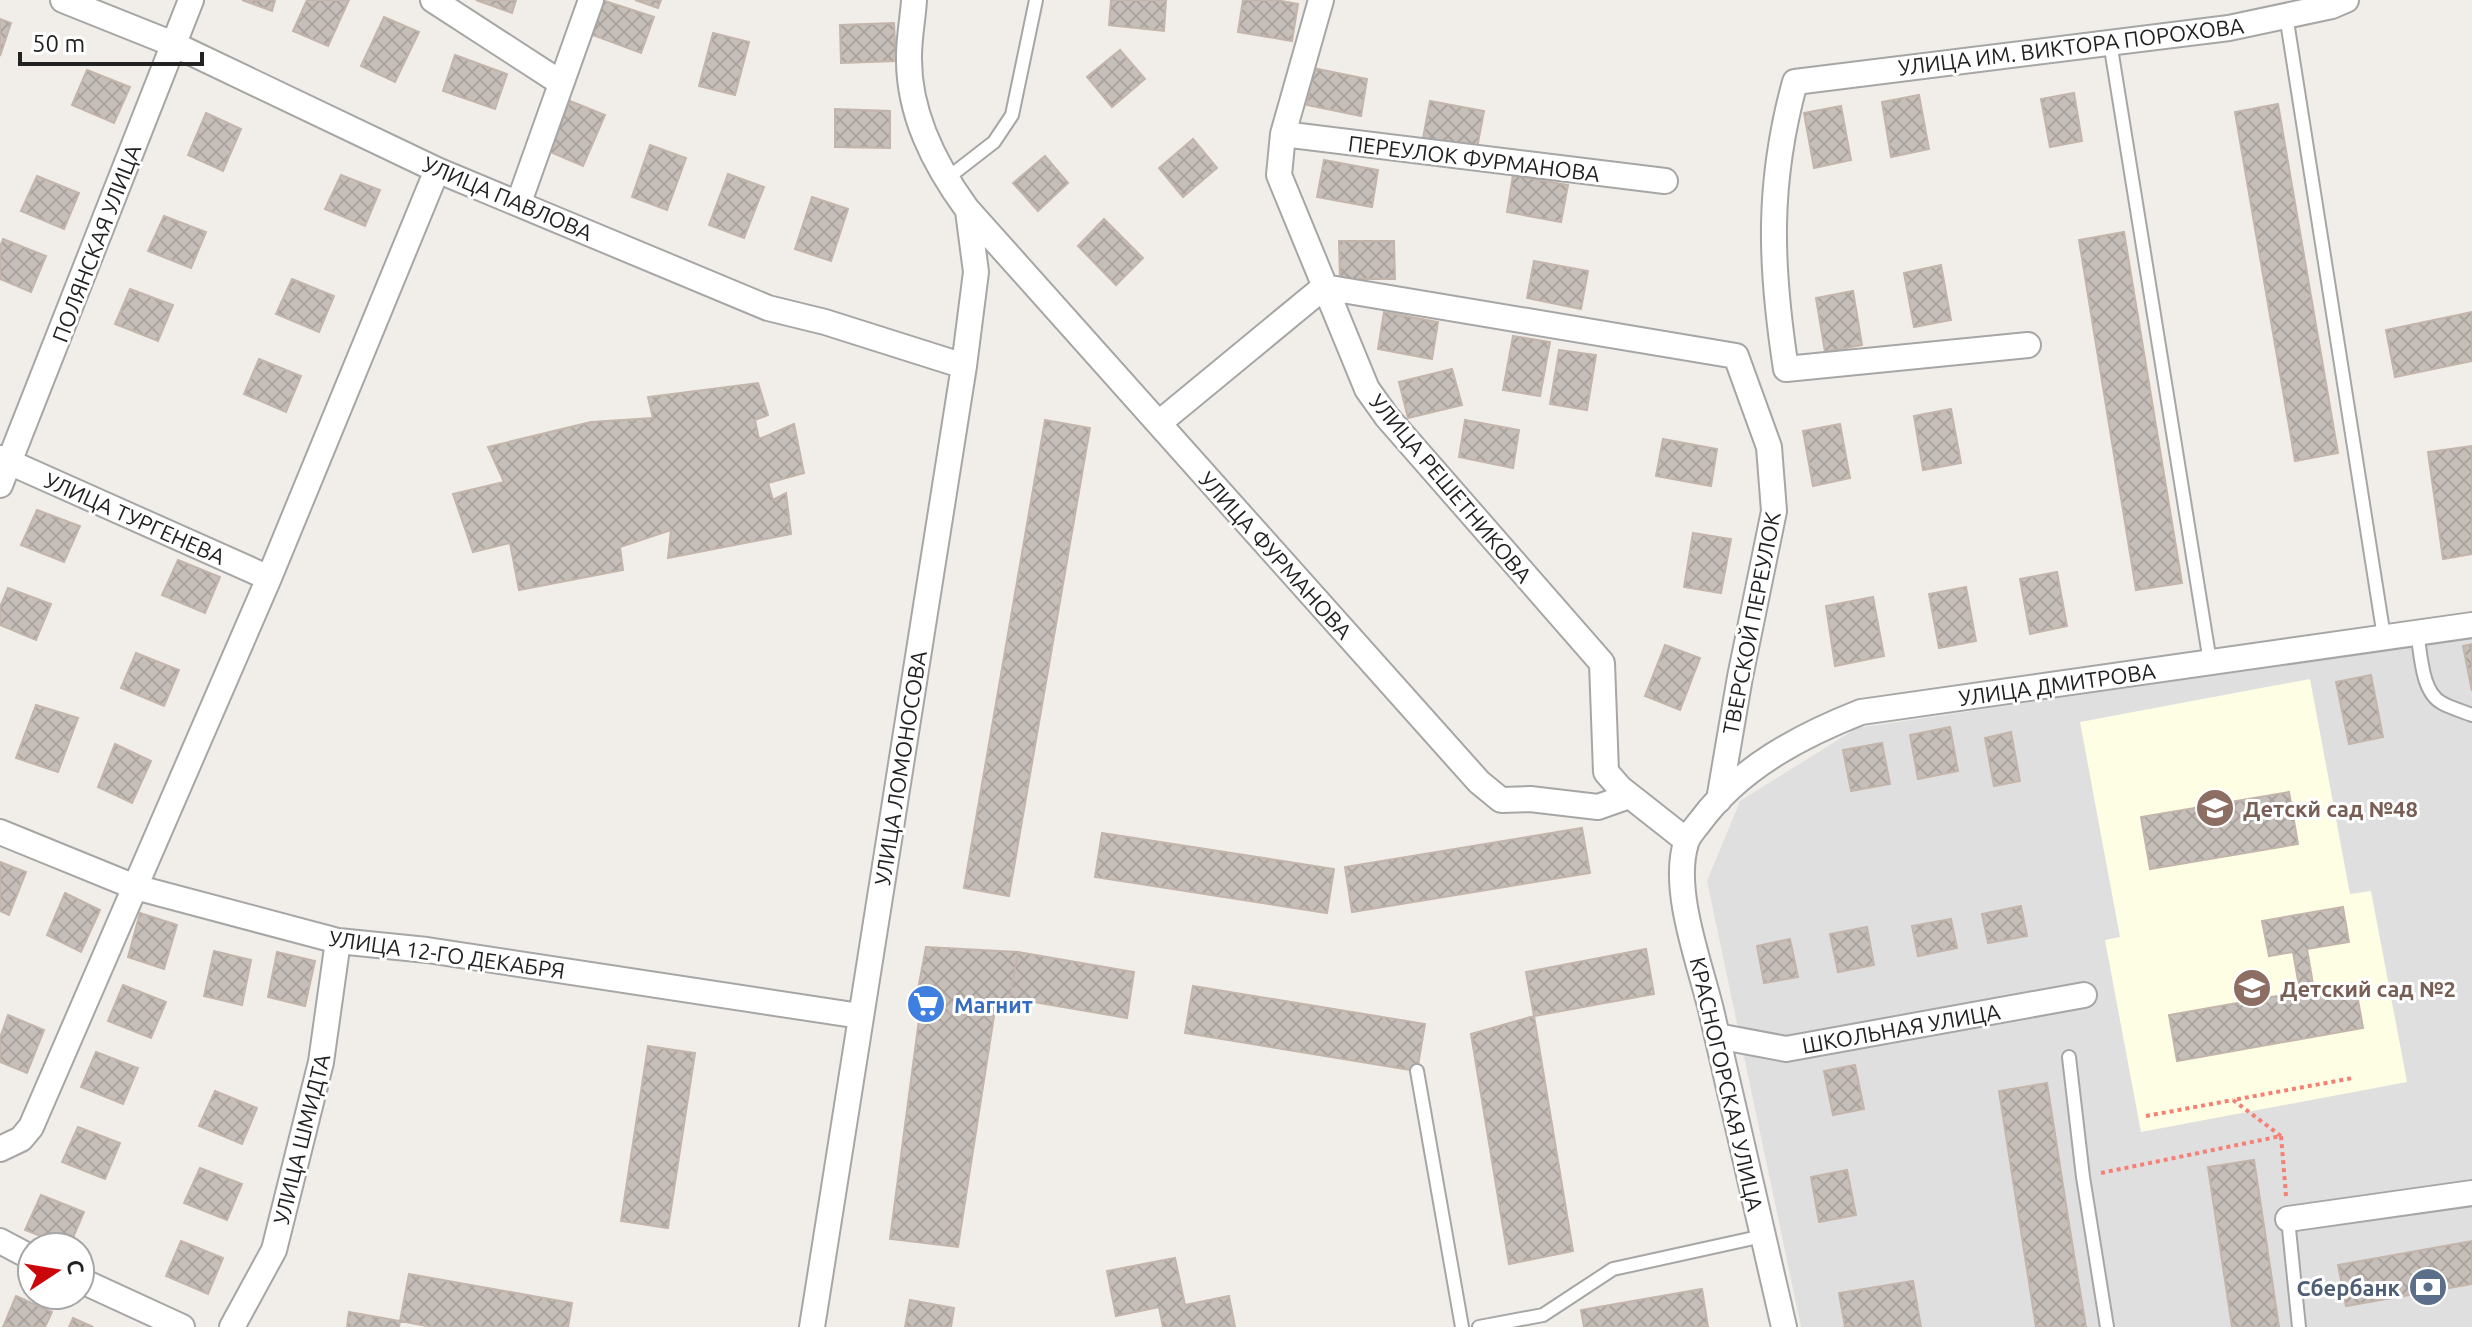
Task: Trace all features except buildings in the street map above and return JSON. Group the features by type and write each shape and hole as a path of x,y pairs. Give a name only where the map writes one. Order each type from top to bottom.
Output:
{"street":[{"name":"УЛИЦА ПАВЛОВА","path":"63,0 173,44 437,170 768,308 825,322 964,366"},
{"name":"ПОЛЯНСКАЯ УЛИЦА","path":"0,485 5,460 191,0"},
{"path":"433,0 561,83"},
{"path":"519,202 591,0"},
{"name":"УЛИЦА ФУРМАНОВА","path":"914,0 909,55 911,95 921,130 945,180 967,209 1479,782 1501,800 1530,799 1598,807 1629,796"},
{"name":"УЛИЦА РЕШЕТНИКОВА","path":"1321,0 1283,134 1279,175 1367,389 1387,417 1602,663 1606,772 1629,796 1686,840"},
{"name":"УЛИЦА ИМ. ВИКТОРА ПОРОХОВА","path":"2028,345 1786,369 1776,302 1773,206 1783,126 1795,82 2229,28 2332,6 2346,0"},
{"name":"ПЕРЕУЛОК ФУРМАНОВА","path":"1283,134 1665,181"},
{"path":"0,1149 21,1139 31,1127 269,578 437,170"},
{"name":"УЛИЦА ЛОМОНОСОВА","path":"812,1327 964,366 976,272 967,209"},
{"path":"1159,423 1324,287"},
{"name":"ТВЕРСКОЙ ПЕРЕУЛОК","path":"1324,287 1736,356 1769,447 1774,511 1719,800"},
{"name":"УЛИЦА ТУРГЕНЕВА","path":"5,460 269,578"},
{"name":"УЛИЦА ДМИТРОВА","path":"1686,840 1719,800 1755,766 1820,728 1861,712 2472,625"},
{"name":"УЛИЦА 12-ГО ДЕКАБРЯ","path":"0,832 135,887 338,941 427,950 860,1016"},
{"name":"КРАСНОГОРСКАЯ УЛИЦА","path":"1686,840 1682,867 1687,916 1784,1327"},
{"name":"УЛИЦА ШМИДТА","path":"232,1327 274,1250 321,1062 338,941"},
{"name":"ШКОЛЬНАЯ УЛИЦА","path":"1717,1036 1786,1049 2084,995"},
{"path":"2288,1219 2472,1193"},
{"path":"96,1287 182,1327"}],"lane":[{"path":"945,180 994,142 1012,115 1036,0"},
{"path":"2286,15 2384,637"},
{"path":"2110,42 2210,662"},
{"path":"2417,632 2427,684 2433,696 2441,703 2472,715"},
{"path":"2069,1057 2083,1177 2107,1327"},
{"path":"1417,1071 1462,1327"},
{"path":"2288,1219 2299,1327"},
{"path":"1479,1327 1543,1315 1613,1269 1763,1236"}],"path":[{"path":"2146,1116 2353,1078"},
{"path":"2233,1100 2281,1136 2288,1219"},
{"path":"2083,1177 2281,1136"}],"shaded area":[{"path":"2472,637 2472,1327 1801,1327 1707,881 1740,801 1857,728"},
{"path":"2310,679 2350,894 2371,891 2407,1082 2141,1132 2105,940 2120,937 2080,722"}],"place":[{"name":"Детскй сад №48","path":"2215,808"},
{"name":"Детский сад №2","path":"2252,988"},
{"name":"Магнит","path":"926,1004"},
{"name":"Сбербанк","path":"2428,1287"}]}
